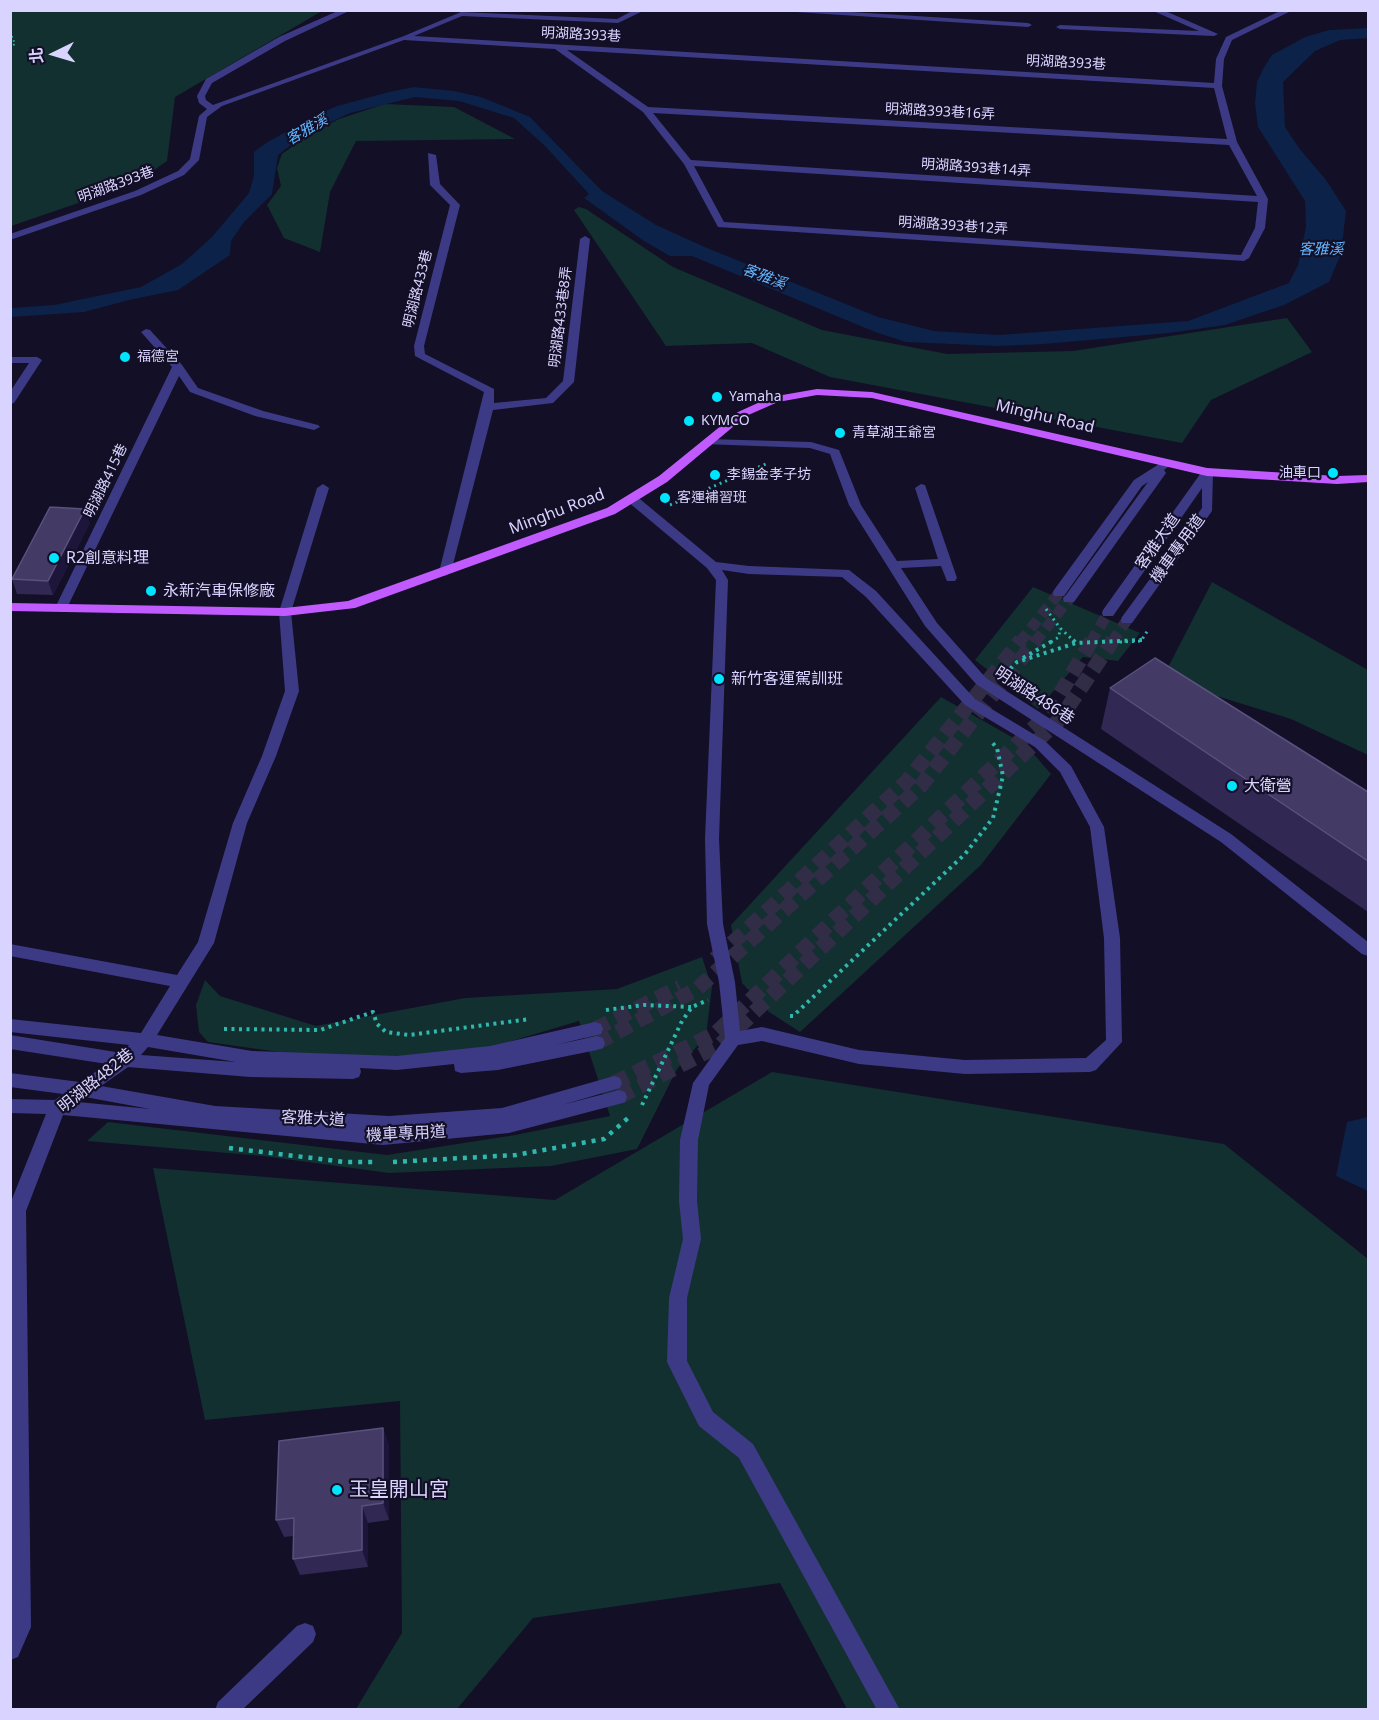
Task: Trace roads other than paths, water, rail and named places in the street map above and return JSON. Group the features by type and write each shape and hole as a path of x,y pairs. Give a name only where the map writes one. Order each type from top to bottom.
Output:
{"main road":[{"name":"Minghu Road","path":"10,607 285,612 350,605 610,511 663,479 742,414 765,403 794,394 836,392 872,395 910,402 1207,472 1337,480 1368,479"}],"street":[{"path":"403,38 461,14 618,21 641,10"},
{"path":"769,10 1028,25"},
{"path":"1155,10 1229,39"},
{"path":"1263,199 1232,142 1218,86 1220,59 1229,39 1289,10"},
{"path":"212,108 202,101 201,96 209,81 282,39 343,12"},
{"path":"1060,27 1214,34"},
{"name":"明湖路393巷","path":"10,237 138,193 181,173 194,160 201,120 212,108 242,94 403,38 1218,86"},
{"name":"明湖路393巷12弄","path":"557,47 646,110 688,163 721,225 1244,258 1260,228 1263,199"},
{"name":"明湖路393巷16弄","path":"646,110 1232,142"},
{"name":"明湖路433巷","path":"431,155 435,185 455,206 419,346 420,356 490,391 488,407"},
{"name":"明湖路393巷14弄","path":"688,163 1263,199"},
{"name":"明湖路433巷8弄","path":"488,407 549,401 568,382 585,239"},
{"path":"146,332 178,367 194,390 259,414 314,427"},
{"path":"10,360 37,360 10,400"},
{"name":"明湖路415巷","path":"61,608 178,367"},
{"path":"445,572 488,407"},
{"name":"明湖路486巷","path":"708,442 811,445 836,452 855,505 932,626 981,681 1226,838 1368,950"},
{"path":"1064,596 1167,463"},
{"name":"客雅大道","path":"1108,613 1207,472"},
{"name":"機車專用道","path":"1127,620 1208,508 1207,472"},
{"path":"285,612 323,488"},
{"path":"921,488 951,578"},
{"path":"631,498 712,564 722,580 712,839 715,924 728,992 733,1039 701,1083 689,1140 688,1201 692,1239 678,1298 677,1362 706,1419 746,1451 889,1710"},
{"path":"893,565 944,562"},
{"path":"712,564 749,570 844,573 871,594 932,663 977,706 1040,744 1066,769 1097,827 1112,939 1114,1042 1090,1065 965,1067 859,1057 762,1034 733,1039"},
{"name":"明湖路482巷","path":"10,1649 20,1627 17,1210 49,1124 58,1107 125,1060 145,1040 206,943 240,823 269,756 292,692 285,612"},
{"path":"10,950 181,982"},
{"path":"10,1025 145,1040 252,1058 397,1063 490,1053 596,1036 498,1063 396,1073 250,1070 125,1060 10,1042"},
{"name":"客雅大道","path":"10,1080 84,1090 215,1113 389,1123 502,1115 616,1090"},
{"name":"機車專用道","path":"10,1106 58,1107 383,1138 509,1126 616,1090"},
{"path":"226,1710 305,1634"}],"water":[{"name":"客雅溪","path":"1368,28 1368,38 1340,40 1315,51 1283,82 1285,127 1326,180 1346,211 1341,254 1329,282 1284,305 1225,325 1169,333 1044,344 998,346 906,342 875,332 692,256 670,256 644,241 584,198 589,194 545,146 514,118 459,101 415,97 350,113 303,135 278,155 272,194 244,222 231,241 230,255 178,290 84,312 11,317 11,308 54,305 141,287 182,264 212,237 249,193 254,176 254,152 314,116 337,106 414,87 454,91 481,97 530,117 602,191 656,225 878,317 934,331 999,335 1188,321 1289,283 1298,265 1306,227 1305,201 1258,127 1255,103 1257,82 1263,69 1272,55 1305,37 1329,30"},
{"path":"1368,1117 1368,1191 1336,1176 1347,1122"}],"tunnel":[{"path":"1020,642 1059,593"},
{"path":"1035,642 1069,599"},
{"path":"1091,642 1108,613"},
{"path":"1112,642 1127,620"},
{"path":"715,959 907,781 1021,640"},
{"path":"597,1043 697,989 920,787 1036,640"},
{"path":"614,1083 716,1033 1048,714 1092,640"},
{"path":"619,1097 720,1045 1060,719 1113,640"},
{"path":"595,1029 680,987"}],"place":[{"name":"福德宮","path":"125,357"},
{"name":"Yamaha","path":"717,397"},
{"name":"KYMCO","path":"689,421"},
{"name":"青草湖王爺宮","path":"840,433"},
{"name":"油車口","path":"1333,473"},
{"name":"李錫金孝子坊","path":"715,475"},
{"name":"客運補習班","path":"665,498"},
{"name":"R2創意料理","path":"54,558"},
{"name":"永新汽車保修廠","path":"151,591"},
{"name":"新竹客運駕訓班","path":"719,679"},
{"name":"大衛營","path":"1232,786"},
{"name":"玉皇開山宮","path":"337,1490"}]}
